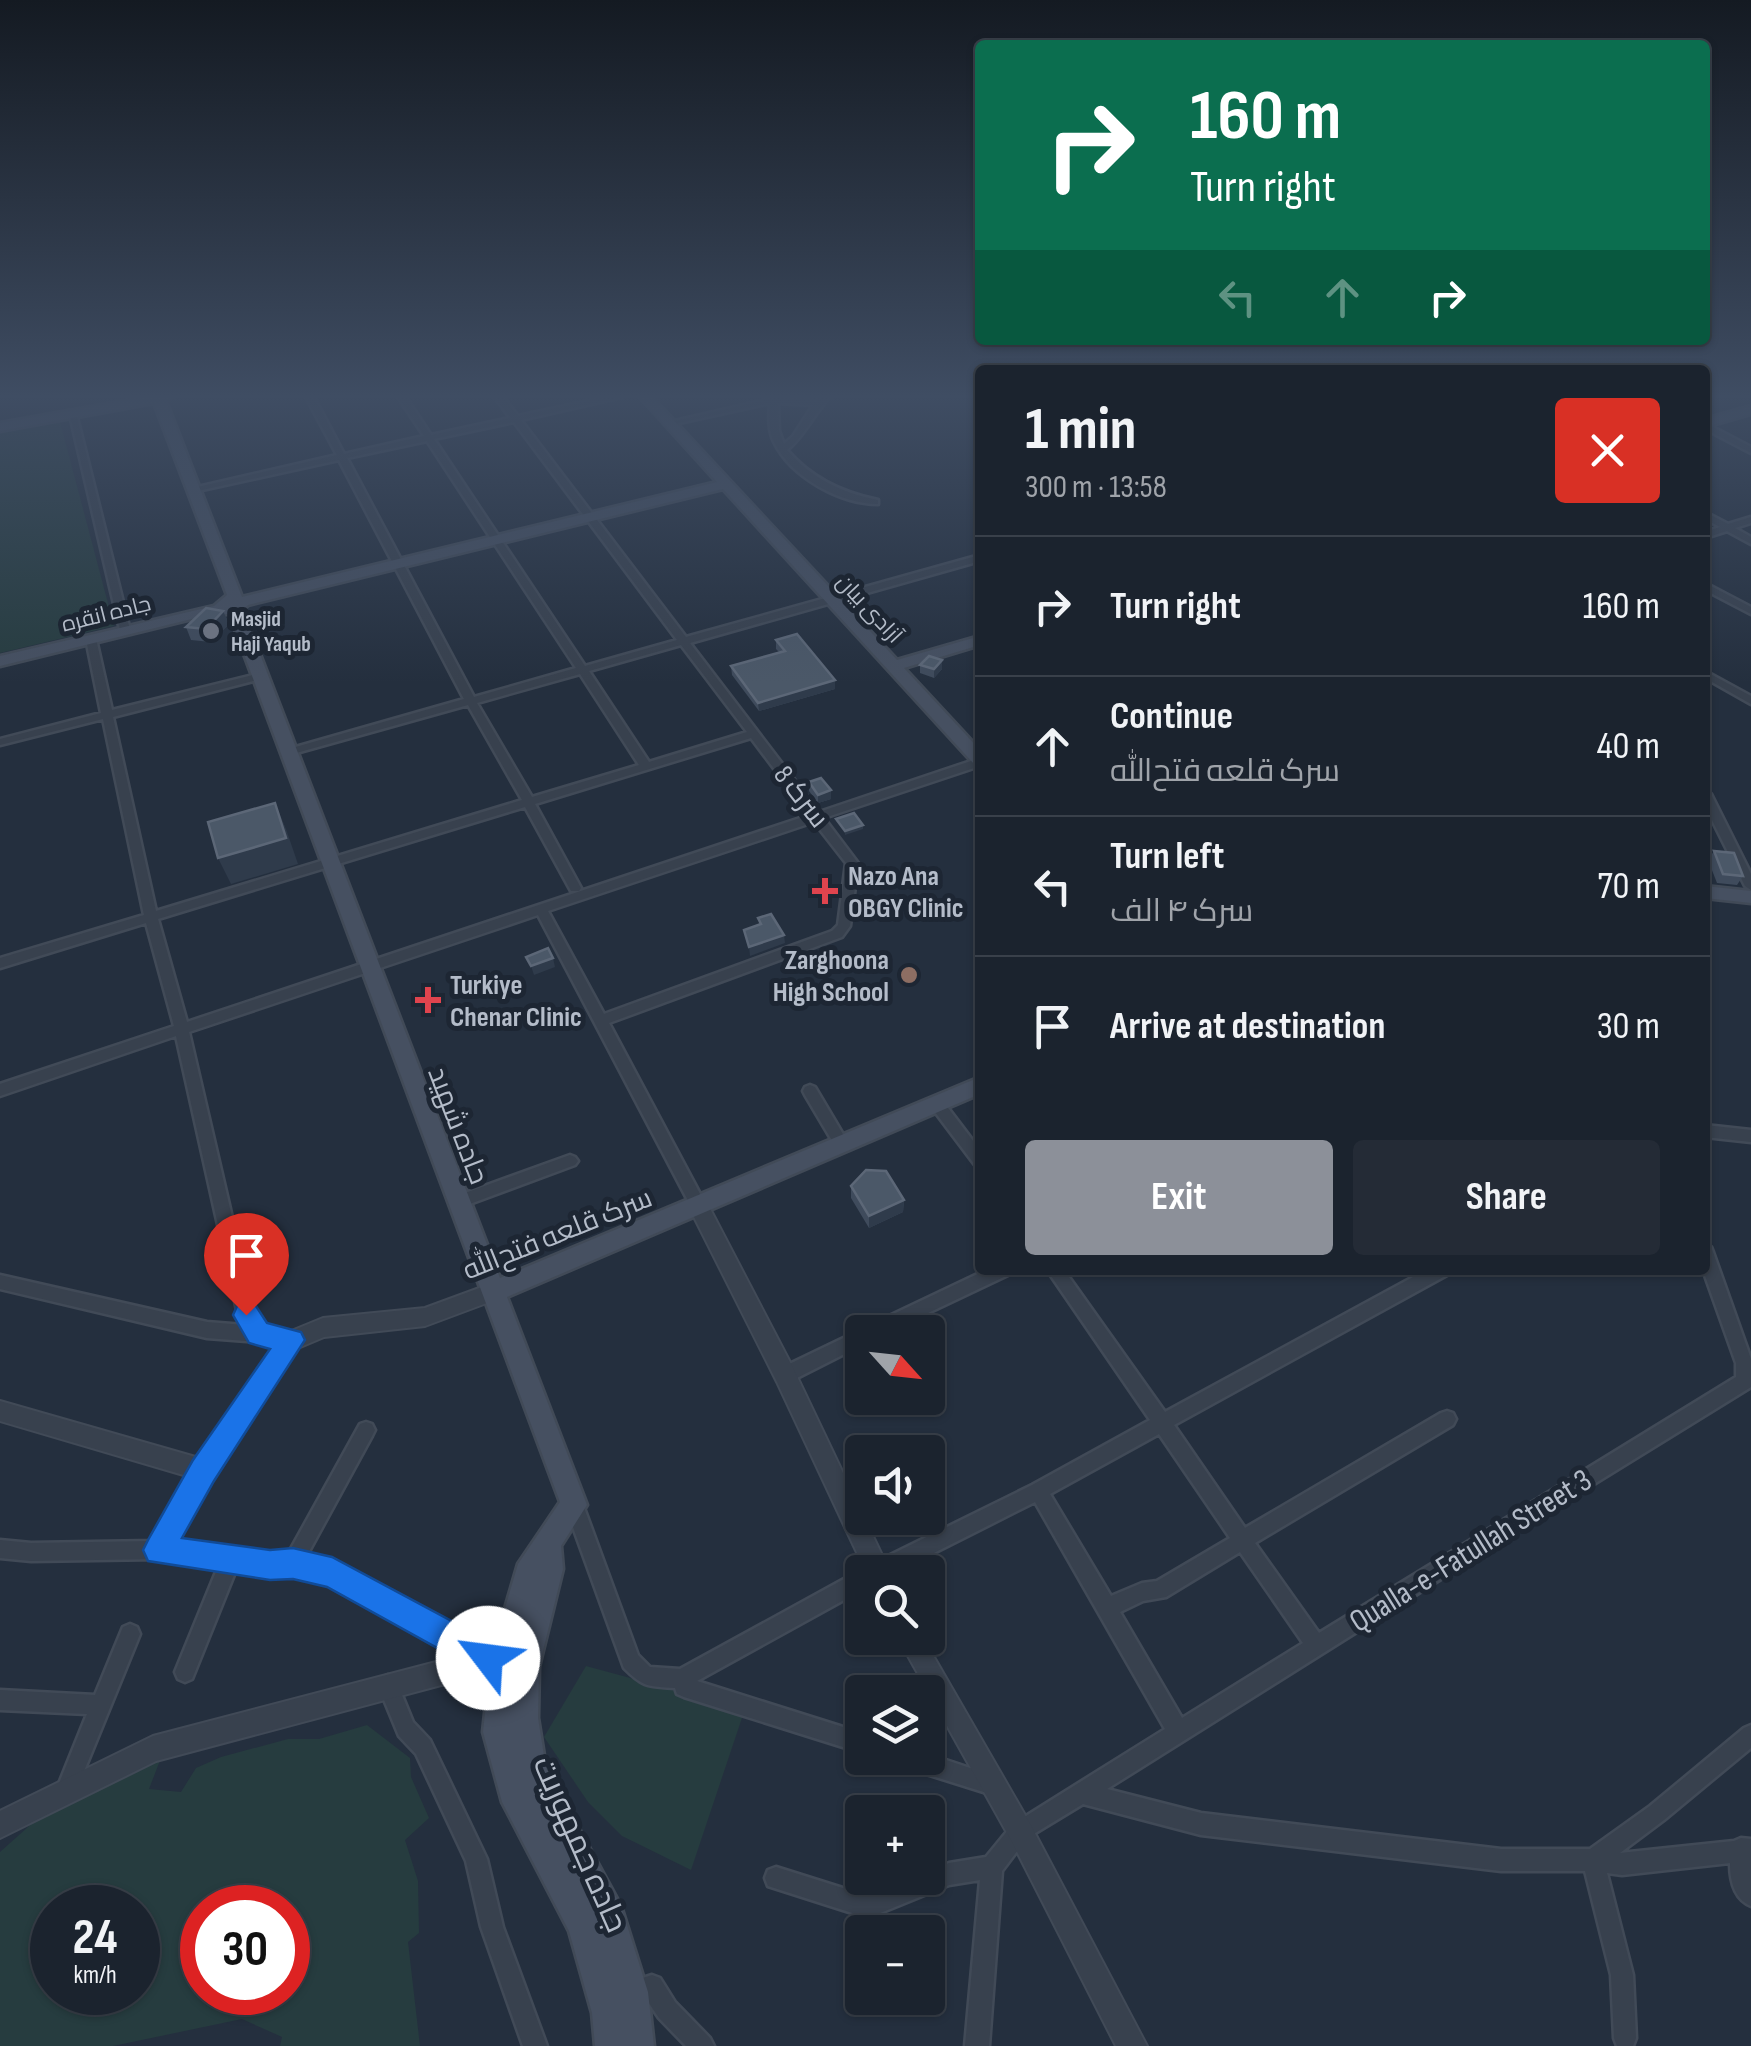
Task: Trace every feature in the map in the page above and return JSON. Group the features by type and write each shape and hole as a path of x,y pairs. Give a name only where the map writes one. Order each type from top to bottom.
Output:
{"main road":[{"name":"جاده شهید","path":"194,492 574,1504"},
{"name":"جاده انقره","path":"0,662 690,492"},
{"name":"آزادی بیان","path":"734,492 975,756"},
{"path":"893,666 975,641"},
{"path":"1710,892 1751,896"},
{"name":"سرک قلعه فتح‌الله","path":"493,1292 975,1087"},
{"path":"548,1546 574,1504"},
{"name":"جاده جمهوریت","path":"548,1546 532,1564 497,1657 498,1732 513,1790 583,1926 609,2013 612,2046"},
{"name":"جاده جمهوریت","path":"548,1546 549,1569 526,1667 523,1718 532,1772 605,1906 632,1992 637,2046"}],"street":[{"path":"91,492 125,630"},
{"path":"360,492 575,888"},
{"path":"464,492 646,766"},
{"name":"سرک 8","path":"573,492 852,862 842,930 600,1021"},
{"path":"841,492 875,502"},
{"path":"1710,518 1751,541"},
{"path":"1710,533 1751,520"},
{"path":"289,752 975,559"},
{"path":"1710,589 1751,611"},
{"path":"90,640 150,917 182,1030 246,1315 259,1334"},
{"path":"0,742 260,676"},
{"path":"1710,677 1751,701"},
{"path":"0,963 753,734"},
{"path":"0,1090 975,763"},
{"path":"1710,804 1751,886"},
{"path":"541,909 699,1206 870,1555"},
{"path":"810,1091 842,1145"},
{"path":"936,1104 975,1155"},
{"path":"1710,1131 1751,1136"},
{"path":"459,1202 570,1161"},
{"name":"Qualla-e-Fatullah Street 3","path":"992,1866 1020,1831 1317,1647 1456,1554 1745,1380 1748,1365 1710,1265"},
{"path":"908,1315 992,1275"},
{"path":"1058,1275 1317,1647"},
{"path":"912,1555 1038,1491 1432,1275"},
{"path":"0,1282 207,1330 291,1340 204,1470 159,1550"},
{"name":"سرک قلعه فتح‌الله","path":"291,1340 323,1328 426,1317 493,1292"},
{"path":"785,1375 845,1345"},
{"path":"0,1411 204,1470"},
{"path":"1107,1608 1142,1592 1159,1590 1447,1419"},
{"path":"293,1563 366,1430"},
{"path":"1038,1491 1179,1733"},
{"name":"جاده شهید","path":"574,1504 630,1661 646,1676 680,1679"},
{"path":"0,1549 159,1550 270,1565 293,1563 332,1572 497,1657"},
{"path":"185,1672 231,1558"},
{"path":"845,1589 680,1679 684,1686 845,1738"},
{"path":"66,1791 130,1634"},
{"path":"919,1655 1020,1831 1132,2046"},
{"path":"0,1825 153,1749 497,1657"},
{"path":"388,1685 406,1728 423,1748 476,1859 492,1927 535,2046"},
{"path":"0,1700 98,1705"},
{"path":"1593,1860 1657,1813 1751,1734"},
{"path":"945,1770 990,1784"},
{"path":"1082,1793 1201,1824 1501,1860 1593,1860 1622,1864 1746,1849 1741,1880 1751,1895"},
{"path":"1593,1860 1622,1975 1625,2038"},
{"path":"776,1878 868,1907 949,1874 992,1866 977,2046"},
{"path":"632,1992 652,1986 660,2007 681,2020 702,2046"}],"green space":[{"path":"0,492 79,492 114,626 0,653"},
{"path":"586,1666 745,1709 691,1870 622,1836 588,1802 544,1737"},
{"path":"367,1725 410,1758 411,1777 429,1818 405,1840 418,1881 419,1933 408,1942 420,2046 280,2046 282,2037 242,2019 113,2046 0,2046 0,1852 56,1802 161,1758 149,1789 181,1792 196,1768 288,1739 319,1739"}],"building":[{"path":"206,608 223,611 206,629 186,627"},
{"path":"797,634 835,680 758,703 731,666 785,651 776,640"},
{"path":"929,656 942,660 934,669 920,665"},
{"path":"821,778 831,790 818,795 809,782"},
{"path":"275,803 286,838 218,858 208,822"},
{"path":"854,813 863,825 845,831 836,819"},
{"path":"1714,851 1734,853 1743,876 1723,874"},
{"path":"771,914 784,935 749,947 744,930 761,924 758,918"},
{"path":"548,948 553,958 531,966 526,957"},
{"path":"866,1170 886,1171 904,1200 869,1216 851,1186"}],"place":[{"name":"Masjid Haji Yaqub","path":"211,631"},
{"name":"Nazo Ana OBGY Clinic","path":"825,891"},
{"name":"Zarghoona High School","path":"909,975"},
{"name":"Turkiye Chenar Clinic","path":"428,1000"}],"route":[{"path":"246,1315 259,1334 291,1340 204,1470 159,1550 270,1565 293,1563 332,1572 488,1658"}]}
